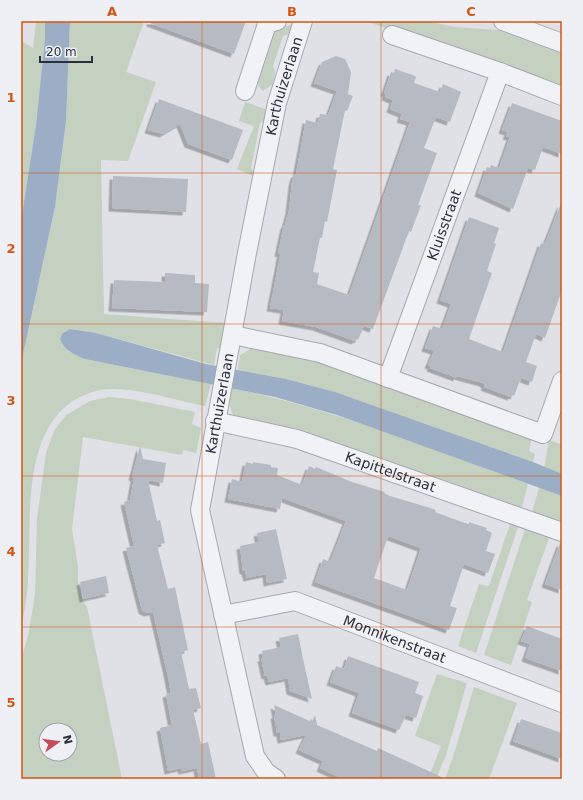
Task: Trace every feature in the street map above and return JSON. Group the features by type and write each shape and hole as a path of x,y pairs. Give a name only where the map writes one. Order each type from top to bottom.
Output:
{"street":[{"path":"245,91 267,24 277,21"},
{"name":"Karthuizerlaan","path":"276,779 266,772 255,756 200,510 215,422 232,343 247,253 277,103 302,21"},
{"path":"503,21 562,43"},
{"path":"392,35 500,72 562,96"},
{"name":"Kluisstraat","path":"388,378 500,72"},
{"path":"232,343 320,353 543,434 562,381"},
{"name":"Kapittelstraat","path":"215,422 297,439 562,532"},
{"name":"Monnikenstraat","path":"223,616 295,601 562,702"}],"green space":[{"path":"36,21 45,21 45,38 36,125 21,221 21,41 33,48"},
{"path":"70,21 144,21 126,72 156,82 128,161 101,160 104,314 226,323 223,349 217,348 214,365 96,333 70,329 85,359 211,384 205,406 145,392 105,389 80,397 61,411 47,430 38,452 33,477 30,504 26,604 21,629 21,364 55,207 66,121"},
{"path":"365,21 425,21 455,27 498,30 520,34 562,50 562,87"},
{"path":"293,24 290,34 283,36 273,66 275,72 273,84 263,91 255,82 272,31"},
{"path":"245,102 265,109 267,114 266,120 260,123 251,168 255,174 255,177 237,169 254,126 239,121"},
{"path":"251,345 311,357 532,437 529,451 535,454 533,462 335,392 286,379 238,370 240,355 249,350"},
{"path":"231,388 344,418 418,443 528,484 521,511 305,431 233,415 229,404"},
{"path":"109,397 130,399 195,412 192,424 201,428 196,453 183,450 182,455 83,437 72,529 78,567 78,581 83,601 87,607 122,779 21,779 21,660 28,636 35,595 37,519 46,453 54,431 66,415 90,401"},
{"path":"549,440 560,444 562,440 562,474 544,468"},
{"path":"539,487 562,496 562,524 532,513"},
{"path":"510,524 518,527 476,653 458,646 479,584 489,586"},
{"path":"525,529 549,538 527,600 532,602 511,665 484,655"},
{"path":"437,674 467,683 446,755 436,779 428,779 441,746 415,736"},
{"path":"474,687 517,703 489,779 445,779 453,757"}],"water":[{"path":"45,21 70,21 66,121 55,207 21,364 21,221 36,125 45,38"},
{"path":"70,329 96,333 206,364 286,379 335,392 533,462 562,474 562,496 337,415 275,397 85,359 70,351 64,346 60,339 62,334"}],"building":[{"path":"150,21 246,21 234,54 150,23"},
{"path":"336,56 345,59 351,72 348,94 353,96 347,111 345,110 333,169 337,170 327,222 325,221 322,238 320,238 313,272 319,273 317,284 349,295 410,122 400,119 402,114 390,109 393,100 385,97 386,94 384,93 391,72 394,73 395,69 413,75 416,77 414,83 440,92 443,84 461,92 450,122 436,117 424,148 437,153 418,205 421,205 411,232 409,231 373,329 364,326 358,340 356,339 355,341 316,327 282,321 284,310 270,308 281,254 278,253 289,210 292,183 294,175 296,174 306,120 318,123 320,114 328,115 337,91 314,83 322,62"},
{"path":"159,99 243,130 232,160 188,144 180,124 163,134 148,130"},
{"path":"512,103 562,121 562,154 543,147 535,170 528,168 513,209 478,193 487,167 490,168 491,165 499,168 510,137 506,136 508,132 502,130"},
{"path":"113,176 188,179 186,212 112,208"},
{"path":"561,203 562,290 545,338 536,334 526,362 537,366 532,382 521,378 514,396 512,395 511,397 484,387 485,385 483,383 457,376 457,378 430,368 431,366 428,365 434,351 425,348 433,326 442,329 451,304 440,300 469,217 499,228 494,243 496,244 487,271 492,273 469,339 503,352 541,243 545,244"},
{"path":"165,273 195,275 195,283 209,284 207,312 112,308 114,280 165,282"},
{"path":"140,446 143,459 166,463 163,483 148,480 157,521 160,520 165,543 157,545 168,589 175,587 188,650 181,652 189,689 196,688 201,708 193,710 201,744 208,742 216,779 199,779 197,768 182,771 181,768 168,771 160,728 172,725 166,694 171,693 153,612 147,613 142,610 126,548 134,546 124,502 130,500 134,478 132,477"},
{"path":"246,462 271,465 271,467 278,468 277,475 302,485 309,466 315,469 316,467 352,482 385,492 384,493 390,496 436,510 435,512 462,522 469,524 469,522 487,528 486,530 492,533 486,551 495,554 488,573 464,564 450,606 457,608 449,630 315,582 323,559 330,562 346,521 282,498 280,509 228,499 232,479 242,482","holes":["388,536 421,548 407,590 374,578"]},
{"path":"276,529 287,579 267,583 266,574 247,578 245,571 243,571 240,546 259,542 257,533"},
{"path":"560,543 562,544 562,590 545,584"},
{"path":"106,576 109,593 83,599 80,582"},
{"path":"527,626 562,639 562,671 525,658 530,644 521,641"},
{"path":"298,634 312,699 290,691 288,678 269,682 267,675 265,676 261,658 263,658 262,651 281,647 279,638"},
{"path":"348,656 419,682 415,693 423,696 416,718 406,715 399,730 352,713 359,693 330,682 336,666 344,669"},
{"path":"274,705 312,722 315,715 317,725 377,751 378,748 446,779 343,779 320,768 323,761 299,750 306,735 281,740 280,733 277,733"},
{"path":"521,719 562,733 562,759 513,741"}]}
